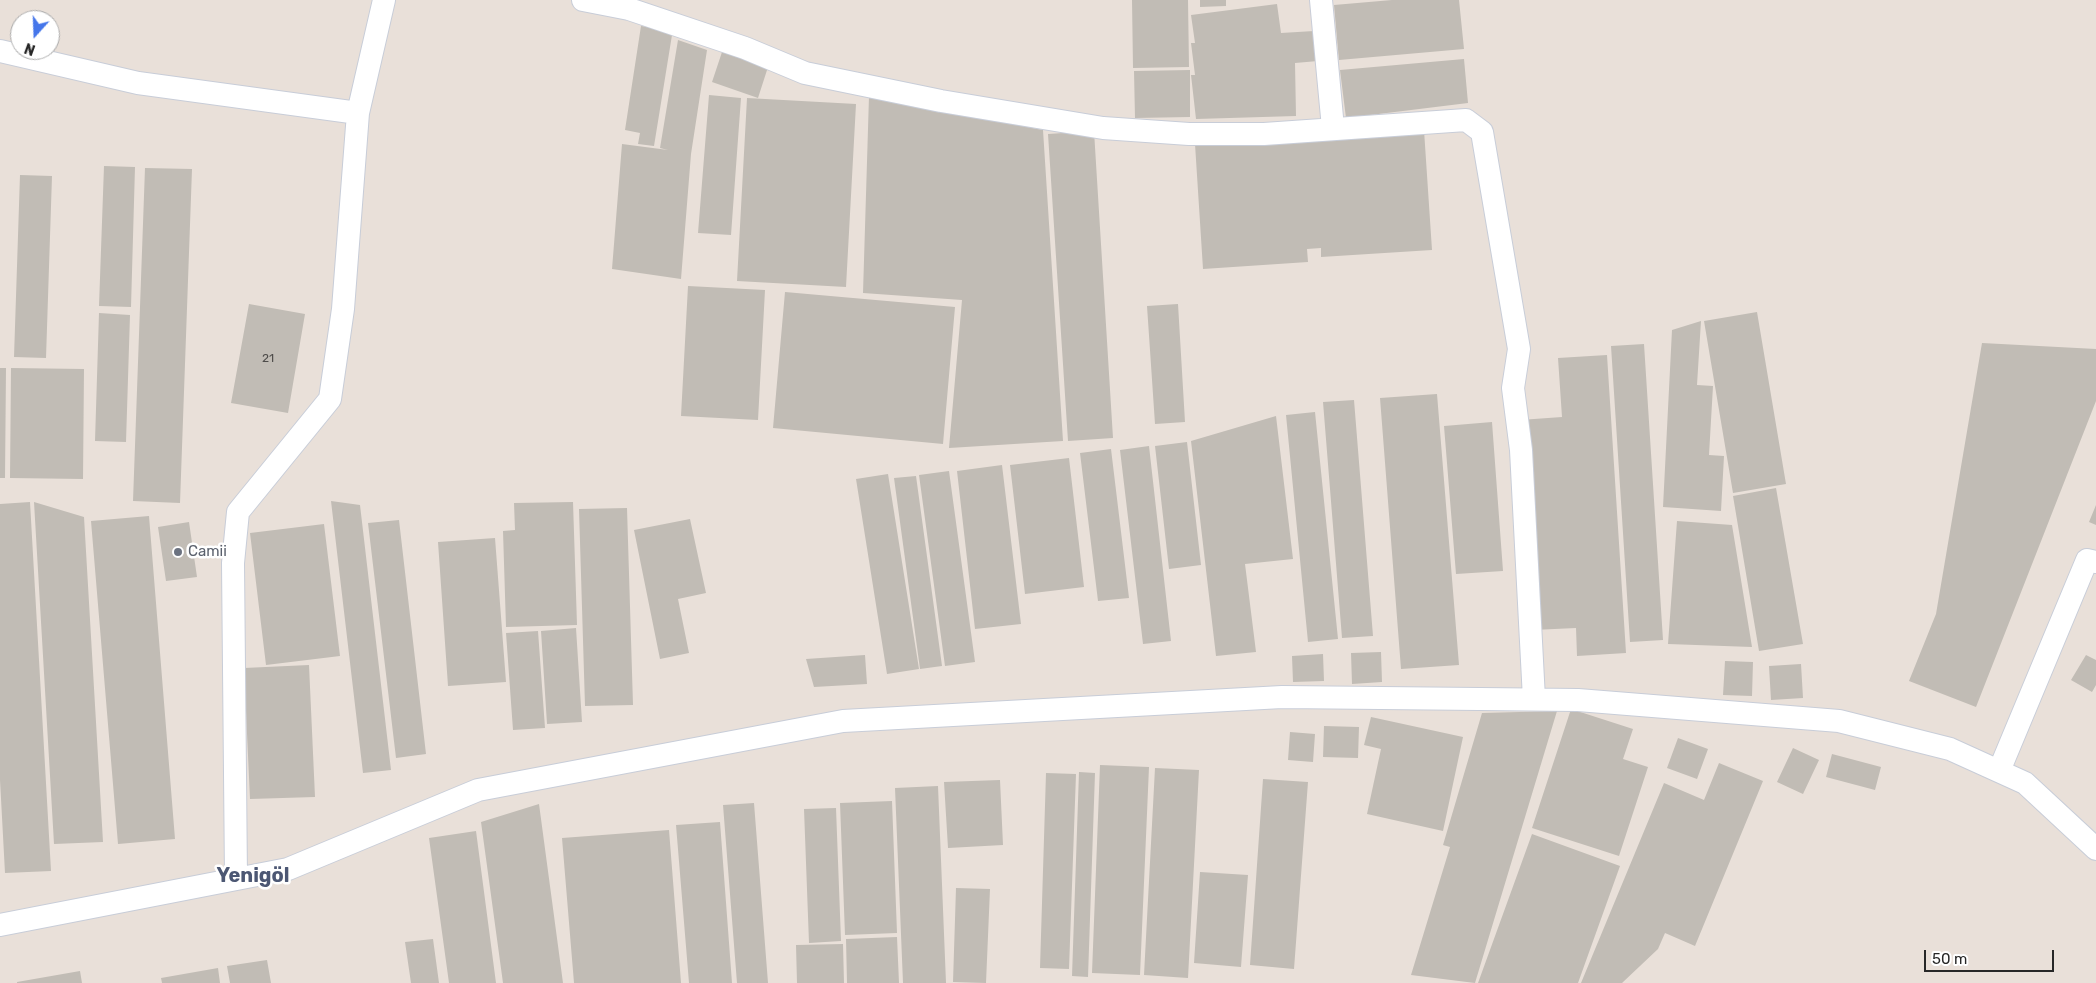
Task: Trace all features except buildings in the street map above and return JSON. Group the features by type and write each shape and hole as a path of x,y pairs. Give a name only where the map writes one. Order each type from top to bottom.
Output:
{"street":[{"path":"236,879 233,563 238,512 330,399 343,309 358,113 384,0"},
{"path":"583,0 629,9 744,48 804,73 941,101 1103,128 1180,134 1264,134 1466,120 1482,132 1519,348 1514,388 1521,450 1534,700"},
{"path":"1321,0 1333,128"},
{"path":"0,52 138,83 358,113"},
{"path":"1998,771 2087,560 2096,562"},
{"path":"0,925 288,869 478,790 843,721 1282,697 1578,700 1840,720 1950,750 2025,783 2096,849"}],"place":[{"name":"Camii","path":"178,552"}],"district":[{"name":"Yenigöl","path":"253,876"}]}
